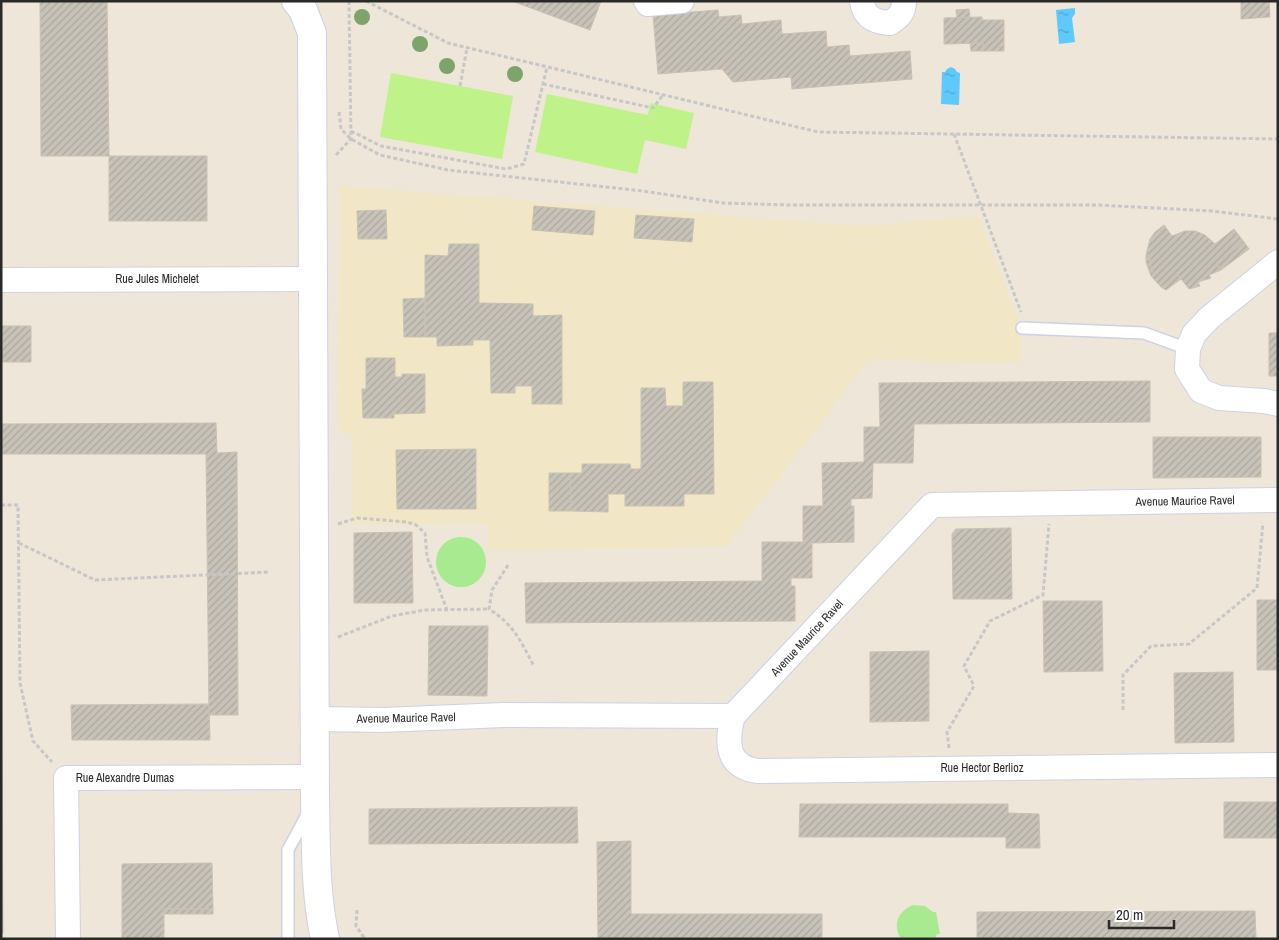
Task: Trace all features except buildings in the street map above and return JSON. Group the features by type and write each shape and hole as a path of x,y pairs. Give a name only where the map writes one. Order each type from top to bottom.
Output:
{"street":[{"path":"296,1 303,10 312,33 314,719 317,884 325,939"},
{"path":"646,1 648,4 682,1"},
{"path":"862,1 866,15 876,22 890,24 900,17 904,1"},
{"path":"1278,262 1209,318 1194,334 1188,349 1187,369 1201,391 1219,398 1240,398 1278,404"},
{"name":"Rue Jules Michelet","path":"1,280 313,279"},
{"name":"Avenue Maurice Ravel","path":"314,719 383,720 504,715 734,716 932,505 1271,500"},
{"name":"Rue Hector Berlioz","path":"734,716 729,731 730,746 734,760 746,769 780,771 1278,765"},
{"name":"Rue Alexandre Dumas","path":"68,939 66,778 315,788"}],"lane":[{"path":"1022,328 1144,333 1188,349"},
{"path":"288,934 288,850 315,788"}],"path":[{"path":"348,1 351,139"},
{"path":"366,1 448,43 818,132 1278,139"},
{"path":"460,86 467,48"},
{"path":"351,131 381,146 506,169 524,164 547,67"},
{"path":"543,84 653,108 663,95"},
{"path":"338,107 341,129 351,139 380,155 448,170 643,191 724,203 789,205 1098,205 1212,211 1278,220"},
{"path":"954,134 1021,312 1030,314"},
{"path":"1123,710 1122,676 1151,646 1189,644 1257,588 1271,500"},
{"path":"951,769 947,732 974,686 964,666 990,621 1043,595 1051,503"},
{"path":"1,505 18,505 20,683 33,741 66,778"},
{"path":"313,530 357,518 407,522 416,525 425,533 427,557 447,610"},
{"path":"19,543 95,580 269,572"},
{"path":"489,609 492,590 508,564"},
{"path":"335,638 392,616 425,610 489,609 510,625 534,666"},
{"path":"357,910 356,926 365,939"}],"shaded area":[{"path":"339,186 859,226 978,216 1022,328 1022,363 869,360 727,546 487,551 488,525 353,525 352,435 338,430"}],"green space":[{"path":"391,73 513,96 502,159 380,137"},
{"path":"547,94 648,115 650,103 694,113 686,149 645,140 637,174 535,152"},
{"path":"456,537 466,537 479,544 486,557 486,567 479,580 466,587 456,587 447,583 440,576 436,567 436,557 440,548 447,541"},
{"path":"913,905 925,906 936,912 940,934 937,934 935,939 901,939 897,929 898,919 904,911"}],"water":[{"path":"1075,8 1075,14 1072,18 1075,42 1059,44 1056,10"},
{"path":"951,67 960,73 959,105 941,104 942,72"}]}
